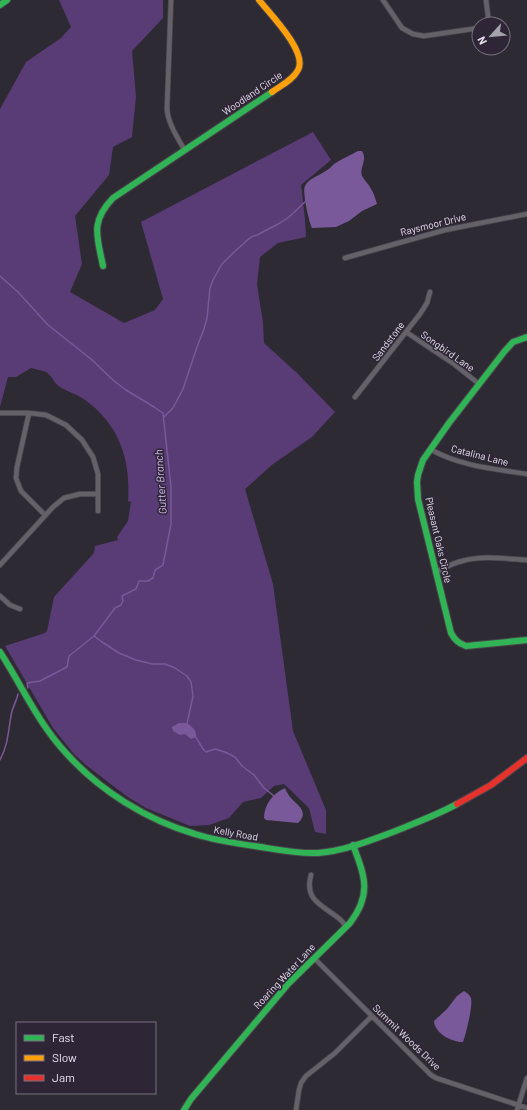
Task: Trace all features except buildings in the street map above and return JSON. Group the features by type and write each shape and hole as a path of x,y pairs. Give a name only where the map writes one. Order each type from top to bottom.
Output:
{"street":[{"path":"0,5 7,0"},
{"path":"171,0 167,108 170,122 184,149"},
{"name":"Woodland Circle","path":"103,266 97,226 98,219 106,204 184,149 289,80 297,73 300,61 297,49 259,0"},
{"path":"383,0 402,28 413,34 424,36 471,29"},
{"path":"486,0 488,16"},
{"name":"Raysmoor Drive","path":"345,258 445,230 527,214"},
{"name":"Sandstone","path":"355,397 420,314 427,303 430,292"},
{"name":"Songbird Lane","path":"406,332 454,364 479,384"},
{"name":"Pleasant Oaks Circle","path":"527,337 518,340 509,346 430,449 420,467 417,489 451,633 455,640 466,646 527,640"},
{"path":"1,413 29,413 46,415 66,425 82,440 93,457 98,474 98,511"},
{"path":"29,413 16,478 21,491 45,515"},
{"name":"Catalina Lane","path":"430,449 471,464 527,474"},
{"path":"0,565 45,515 64,498 80,494 98,494"},
{"path":"436,572 460,561 471,559 491,558 527,560"},
{"path":"0,596 10,605 20,609"},
{"name":"Kelly Road","path":"0,652 37,714 58,744 77,764 117,797 136,809 160,821 216,840 315,853 328,852 395,831 446,810 466,800 495,782 527,758"},
{"name":"Roaring Water Lane","path":"184,1110 191,1099 283,990 353,919 360,907 365,888 363,874 353,845"},
{"path":"311,875 310,889 314,899 346,926"},
{"name":"Summit Woods Drive","path":"314,958 434,1076 518,1107 527,1108"},
{"path":"296,1110 298,1090 306,1076 335,1053 372,1016"},
{"path":"518,1107 527,1078"}],"shaded area":[{"path":"59,0 163,0 163,18 132,51 136,97 132,137 113,147 109,175 75,216 82,264 70,292 124,323 155,310 163,299 141,222 313,132 331,160 301,185 306,237 278,243 260,257 257,284 263,323 264,343 297,373 335,412 312,437 273,464 245,489 273,584 293,731 326,810 326,834 315,832 309,808 284,784 274,786 261,798 243,802 229,818 209,825 190,826 146,808 117,789 74,754 53,728 5,646 45,633 47,631 54,597 94,553 95,546 118,540 117,537 128,521 131,502 128,501 127,471 125,457 120,444 106,420 85,400 58,386 46,372 31,368 16,377 8,377 0,407 0,109 26,62 61,38 71,27"},
{"path":"358,151 362,151 364,155 361,173 362,176 373,192 377,204 362,211 349,221 336,227 312,228 305,200 304,189 306,184 337,162"},
{"path":"179,723 187,723 191,726 195,731 196,737 191,739 185,734 180,735 173,731 172,727"},
{"path":"285,788 290,797 303,812 303,815 298,823 266,820 264,818 267,804 273,796"},
{"path":"464,991 471,998 471,1007 463,1042 459,1042 449,1039 437,1030 434,1021 447,1009 457,996"}],"waterway":[{"path":"164,417 173,408 183,389 207,318 210,288 222,264 251,237 280,223 289,217 307,200"},
{"name":"Gutter Branch","path":"0,276 18,292 48,325 91,359 114,381 163,413 171,487 171,524 163,565 155,570 153,578 148,581 139,581 136,589 122,596 123,601 121,605 115,608 94,636 69,656 67,667 40,681 27,683 28,688"},
{"path":"94,636 119,653 136,660 152,664 165,664 175,668 187,676 191,682 193,696 187,724"},
{"name":"Gutter Branch","path":"0,760 5,748 12,711 18,694"},
{"path":"195,736 206,752 215,749 235,757 242,766 254,775 264,788 274,796"}],"traffic: fast":[{"path":"0,5 7,0"},
{"path":"103,266 97,238 98,222 113,198 272,92"},
{"path":"527,337 513,342 449,423 423,460 417,482 418,499 451,633 454,638 466,646 527,640"},
{"path":"0,652 47,729 79,767 109,792 125,802 159,821 177,828 228,842 289,852 318,853 347,848 366,842 426,819 457,804"},
{"path":"184,1110 191,1099 288,984 350,923 357,913 364,894 364,885 361,867 353,845"}],"traffic: slow":[{"path":"259,0 293,44 298,53 300,62 296,74 272,92"}],"traffic: jam":[{"path":"457,804 491,785 527,758"}]}
